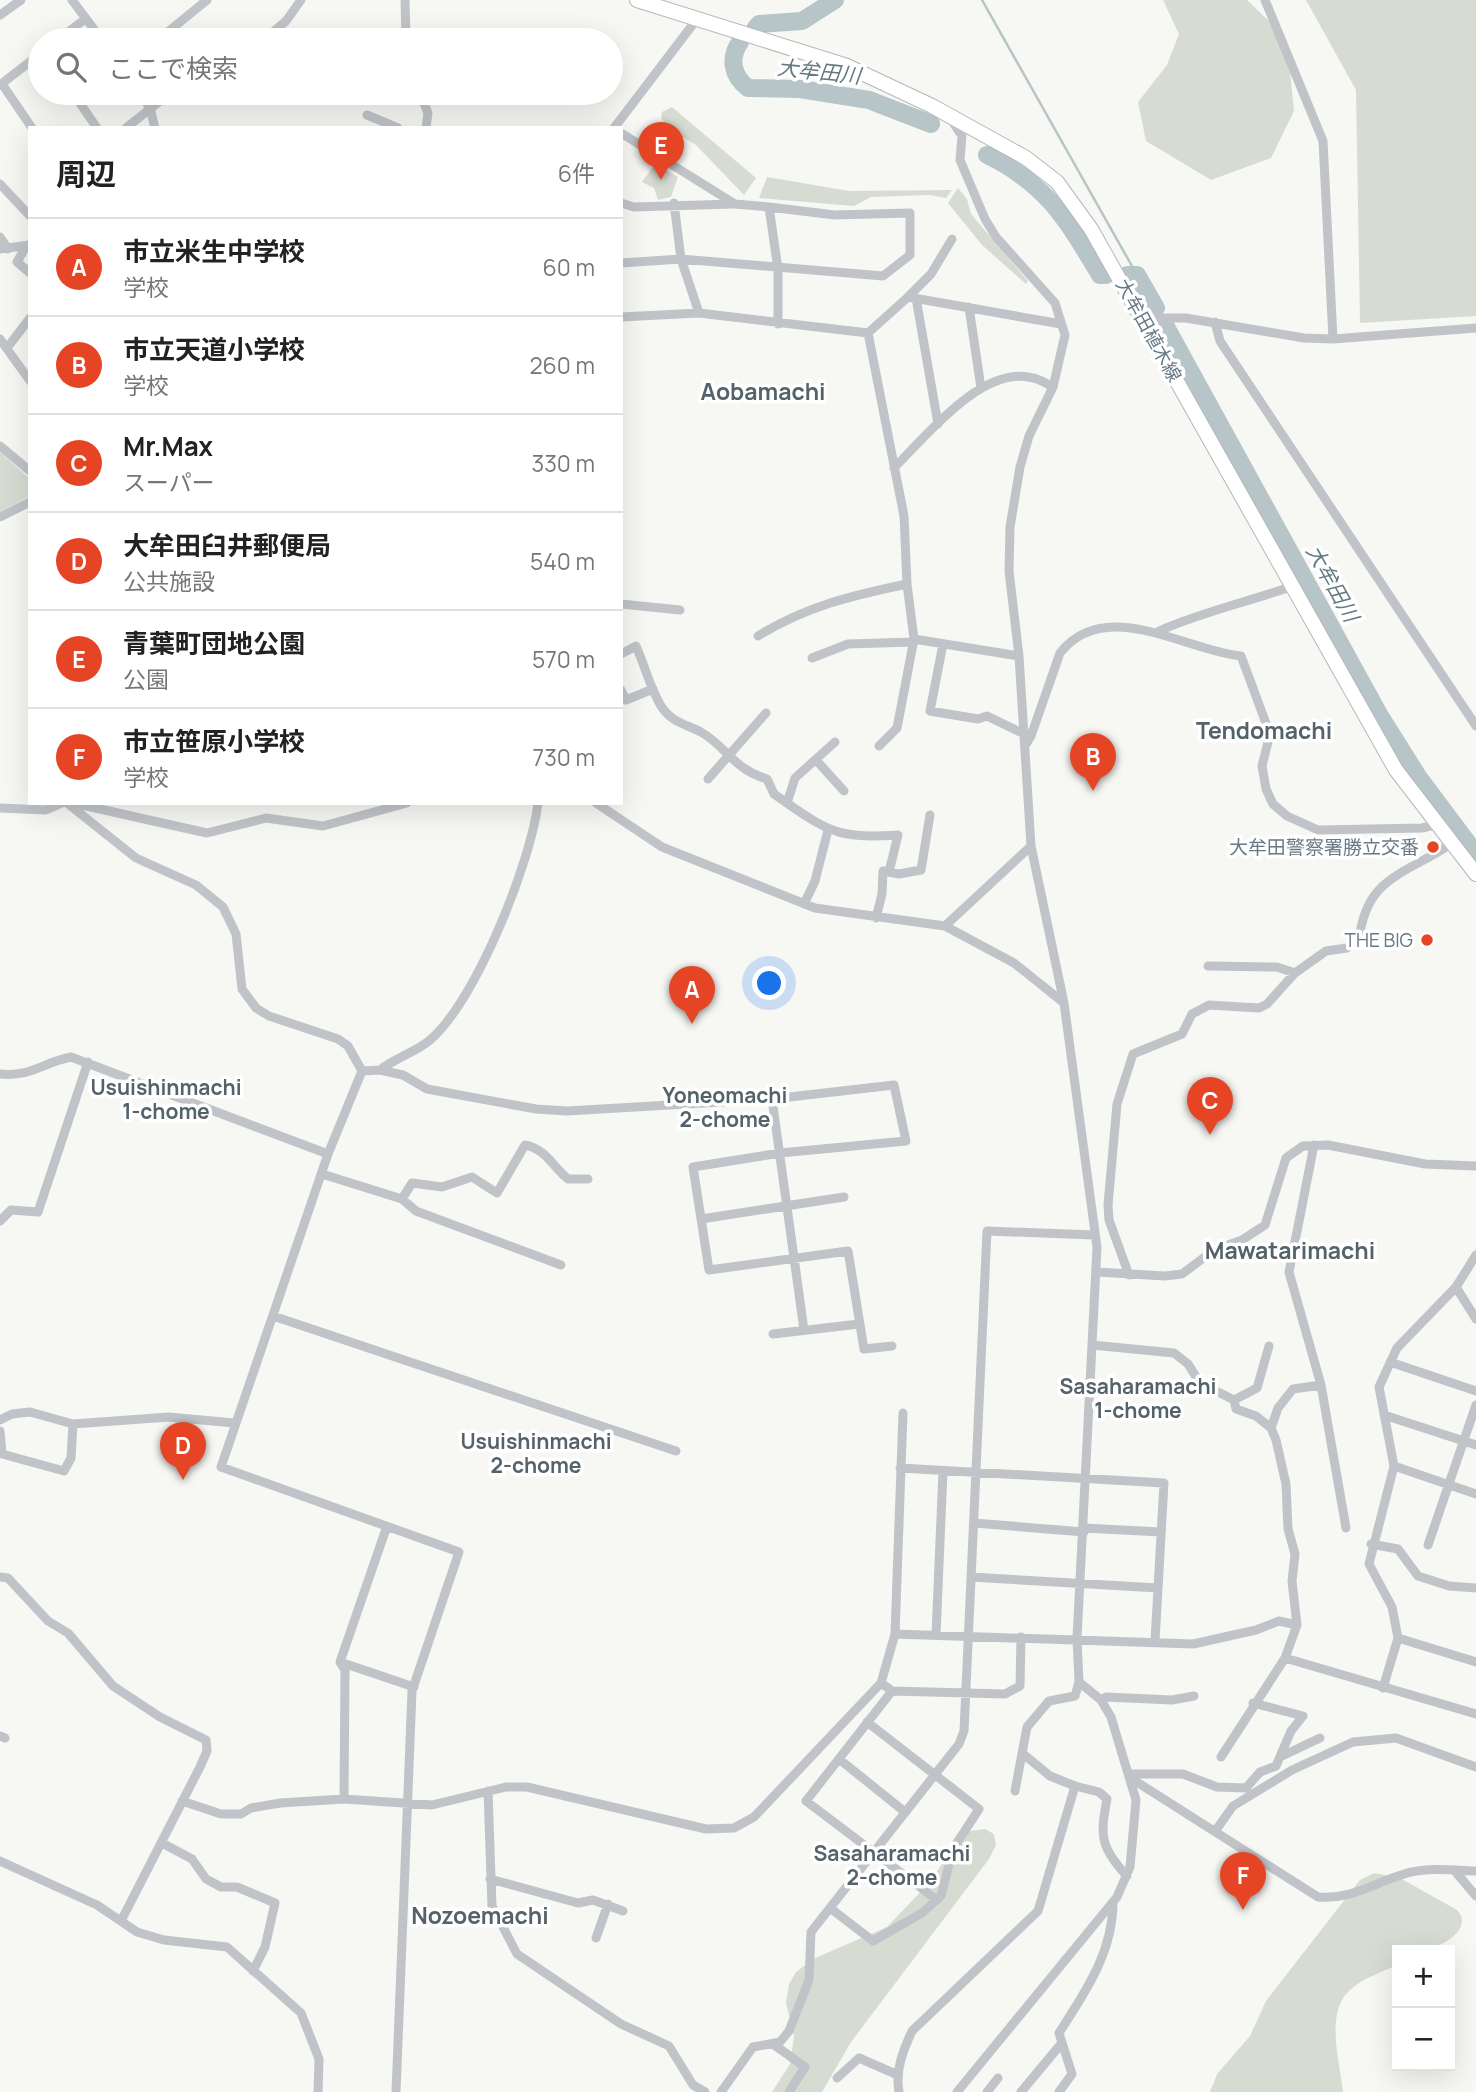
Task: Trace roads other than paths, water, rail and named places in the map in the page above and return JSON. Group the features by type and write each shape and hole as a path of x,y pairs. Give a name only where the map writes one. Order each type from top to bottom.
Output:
{"main road":[{"name":"大牟田植木線","path":"637,0 846,66 1003,144 1057,182 1091,229 1396,770 1435,825 1476,874"}],"street":[{"path":"0,15 21,0"},
{"path":"72,0 92,28"},
{"path":"173,28 207,0"},
{"path":"278,28 301,0"},
{"path":"405,0 406,28"},
{"path":"1265,0 1322,141 1333,339"},
{"path":"73,28 85,19"},
{"path":"616,126 696,19"},
{"path":"28,64 1,85 31,126"},
{"path":"82,105 96,126"},
{"path":"148,105 154,126"},
{"path":"128,126 154,105"},
{"path":"425,105 428,113 426,126"},
{"path":"367,115 393,126"},
{"path":"950,116 962,136 960,160 985,219 996,237 1055,303 1064,345 1053,387 1029,436 1013,502 1009,571 1019,656 1031,846 1065,1003 1097,1272 1077,1638 1079,1682 1075,1696 1049,1700 1027,1727 1015,1791"},
{"path":"623,134 734,204"},
{"path":"0,184 28,214"},
{"path":"674,203 681,260 699,313"},
{"path":"623,204 634,207 674,203 734,204 835,215 910,213 910,255 883,276 681,260 623,263"},
{"path":"769,207 778,268 778,324"},
{"path":"0,237 4,249 28,245"},
{"path":"623,317 699,313 868,333 912,297 931,274 952,239"},
{"path":"28,245 17,262 28,271"},
{"path":"912,297 1061,324"},
{"path":"912,297 939,424"},
{"path":"970,307 981,388"},
{"path":"1139,318 1215,322 1304,338 1333,339 1476,328"},
{"path":"7,348 28,321"},
{"path":"1215,322 1220,341 1476,726"},
{"path":"868,333 904,516 907,584 914,640 897,728 879,746"},
{"path":"0,339 28,378"},
{"path":"894,468 981,388 1014,376 1033,377 1053,387"},
{"path":"0,446 28,469"},
{"path":"0,517 28,503"},
{"path":"758,636 793,614 838,598 907,584"},
{"path":"1158,631 1193,615 1214,613 1293,586"},
{"path":"623,604 680,610"},
{"path":"1025,746 1060,653 1066,645 1082,634 1103,627 1158,631 1202,650 1241,656 1270,734 1262,766 1266,789 1273,804 1287,816 1318,830 1422,828 1435,825"},
{"path":"812,658 848,644 914,640 1019,656"},
{"path":"943,644 930,711 978,719 988,716 1024,734"},
{"path":"623,653 636,646 651,678 653,689 672,719 701,732 747,773 767,779 774,794 787,803 828,830 854,837 898,835 889,872"},
{"path":"623,694 626,700 653,689"},
{"path":"708,779 766,713"},
{"path":"787,803 795,778 835,742"},
{"path":"816,760 844,791"},
{"path":"0,807 46,810 60,805"},
{"path":"68,805 136,858 211,895 227,914 236,934 242,989 247,999 269,1016 338,1039 348,1046 362,1071"},
{"path":"82,805 207,833 252,819 266,818 323,826 400,805"},
{"path":"380,1070 430,1040 470,987 509,900 537,805"},
{"path":"599,805 662,847 804,904 836,913 945,926 1014,963 1065,1003"},
{"path":"0,816 14,809"},
{"path":"876,918 882,894 883,871 900,874 921,870 930,814"},
{"path":"804,904 815,881 828,830"},
{"path":"1129,1275 1109,1220 1108,1205 1117,1104 1133,1054 1182,1034 1192,1014 1209,1005 1259,1008 1267,1004 1295,973 1326,951 1347,948 1359,940 1362,915 1380,886 1451,844"},
{"path":"945,926 1031,846"},
{"path":"1208,966 1277,967 1295,973"},
{"path":"0,1074 21,1076 53,1061 71,1057 328,1154"},
{"path":"0,1221 11,1210 38,1212 88,1062"},
{"path":"362,1071 380,1070 402,1075 427,1088 536,1109 567,1111 772,1099 894,1085 906,1141 780,1153 693,1167 709,1270 848,1251 864,1349 892,1346"},
{"path":"362,1071 328,1154 234,1423 222,1467 459,1552 414,1687 406,1804 409,1819 396,2092"},
{"path":"772,1099 804,1330"},
{"path":"402,1199 412,1183 442,1187 472,1177 497,1193 525,1145 534,1147 549,1158 568,1179 588,1179"},
{"path":"1314,1145 1289,1272 1321,1385 1346,1528"},
{"path":"1097,1272 1129,1275 1182,1274 1214,1250 1242,1240 1265,1225 1286,1158 1303,1146 1314,1145 1413,1163 1476,1166"},
{"path":"321,1174 402,1199 416,1211 561,1265"},
{"path":"701,1219 844,1197"},
{"path":"721,2092 753,2047 780,2042 789,2031 808,1980 811,1932 959,1744 964,1731 986,1231 1094,1235"},
{"path":"1383,1688 1398,1638 1392,1608 1369,1564 1371,1544 1394,1466 1378,1387 1397,1348 1456,1287 1476,1255"},
{"path":"1456,1287 1476,1319"},
{"path":"273,1316 676,1451"},
{"path":"773,1334 859,1324"},
{"path":"1092,1345 1174,1353 1188,1364 1200,1383 1234,1400"},
{"path":"1234,1400 1257,1388 1269,1346"},
{"path":"1390,1362 1476,1391"},
{"path":"1221,1757 1284,1658 1297,1625 1292,1581 1295,1554 1287,1529 1286,1484 1271,1428 1278,1408 1293,1388 1321,1385"},
{"path":"1234,1400 1236,1409 1256,1416 1271,1428"},
{"path":"1428,1545 1476,1405"},
{"path":"0,1420 12,1414 30,1412 73,1424 169,1417 234,1423"},
{"path":"182,1801 220,1814 231,1814 280,1803 344,1799 432,1805 488,1791 527,1787 706,1829 734,1828 766,1806 881,1683 895,1634 903,1413"},
{"path":"1384,1415 1476,1445"},
{"path":"0,1431 2,1454 64,1471 71,1458 73,1424"},
{"path":"1394,1466 1476,1494"},
{"path":"900,1468 1164,1483 1155,1641"},
{"path":"936,1635 943,1471"},
{"path":"974,1524 1161,1532"},
{"path":"340,1662 387,1526"},
{"path":"1371,1544 1398,1549 1418,1576 1449,1587 1476,1588"},
{"path":"0,1577 8,1578 48,1621 68,1633 113,1686 160,1717 206,1740 202,1761 121,1921"},
{"path":"971,1577 1158,1588"},
{"path":"895,1634 1077,1638 1193,1644 1256,1630 1279,1621 1297,1625"},
{"path":"881,1683 892,1691 1004,1694 1020,1686 1021,1637"},
{"path":"1398,1638 1476,1662"},
{"path":"1284,1658 1476,1714"},
{"path":"340,1662 414,1687"},
{"path":"340,1662 345,1670 344,1799"},
{"path":"957,2092 1113,1902 1127,1875 1135,1839 1136,1800 1131,1777 1111,1717 1101,1700 1079,1682"},
{"path":"892,1691 806,1801 937,1900"},
{"path":"1101,1700 1106,1697 1172,1700 1194,1696"},
{"path":"1131,1777 1183,1774 1217,1787 1246,1788 1260,1772 1276,1766 1291,1731 1303,1716 1253,1703"},
{"path":"830,1908 873,1941 922,1913 942,1896 953,1849 979,1810 867,1722"},
{"path":"1282,1756 1320,1738"},
{"path":"1216,1830 1233,1806 1292,1770 1353,1742 1396,1738 1476,1766"},
{"path":"1022,1754 1050,1776 1099,1792 1107,1799 1101,1831 1108,1855 1127,1875"},
{"path":"839,1759 905,1812"},
{"path":"1131,1777 1216,1830 1289,1881 1318,1897 1334,1899 1359,1893 1405,1874 1476,1871"},
{"path":"900,2092 898,2075 902,2053 921,2020 1038,1911 1075,1786"},
{"path":"488,1791 492,1906 517,1954 621,2025 669,2046 693,2085 705,2092"},
{"path":"162,1843 192,1858 206,1879 221,1887 237,1887 275,1903 265,1947 253,1971"},
{"path":"0,1860 97,1905 137,1933 164,1940 227,1947 290,2002 307,2024 319,2059 318,2092"},
{"path":"1454,1870 1476,1896"},
{"path":"490,1879 578,1903 593,1900 624,1910"},
{"path":"1059,2092 1072,2074 1059,2033 1096,1974 1107,1943 1113,1902"},
{"path":"596,1938 608,1903"},
{"path":"773,2044 805,2067 789,2092"},
{"path":"1021,2092 1061,2044"},
{"path":"837,2078 859,2059 898,2075"},
{"path":"987,2092 998,2078"}],"waterway":[{"name":"大牟田川","path":"755,29 759,24 802,21 835,0"},
{"path":"982,0 1137,275"},
{"name":"大牟田川","path":"740,42 734,54 734,66 738,78 748,88 800,89 869,100 931,124"},
{"name":"大牟田川","path":"987,155 1025,178 1054,205 1100,275 1106,275"},
{"name":"大牟田川","path":"1127,275 1137,275 1156,308"},
{"name":"大牟田川","path":"1165,325 1380,716 1419,778 1476,854"}],"place":[{"name":"青葉町団地公園","path":"661,180"},
{"name":"市立天道小学校","path":"1093,791"},
{"name":"大牟田警察署勝立交番","path":"1433,847"},
{"name":"THE BIG","path":"1427,940"},
{"name":"市立米生中学校","path":"692,1024"},
{"name":"Mr.Max","path":"1210,1135"},
{"name":"大牟田臼井郵便局","path":"183,1480"},
{"name":"市立笹原小学校","path":"1243,1910"}],"district":[{"name":"Aobamachi","path":"763,391"},
{"name":"Tendomachi","path":"1264,730"},
{"name":"Usuishinmachi 1-chome","path":"166,1099"},
{"name":"Yoneomachi 2-chome","path":"725,1107"},
{"name":"Mawatarimachi","path":"1290,1250"},
{"name":"Sasaharamachi 1-chome","path":"1138,1398"},
{"name":"Usuishinmachi 2-chome","path":"536,1453"},
{"name":"Sasaharamachi 2-chome","path":"892,1865"},
{"name":"Nozoemachi","path":"480,1915"}]}
